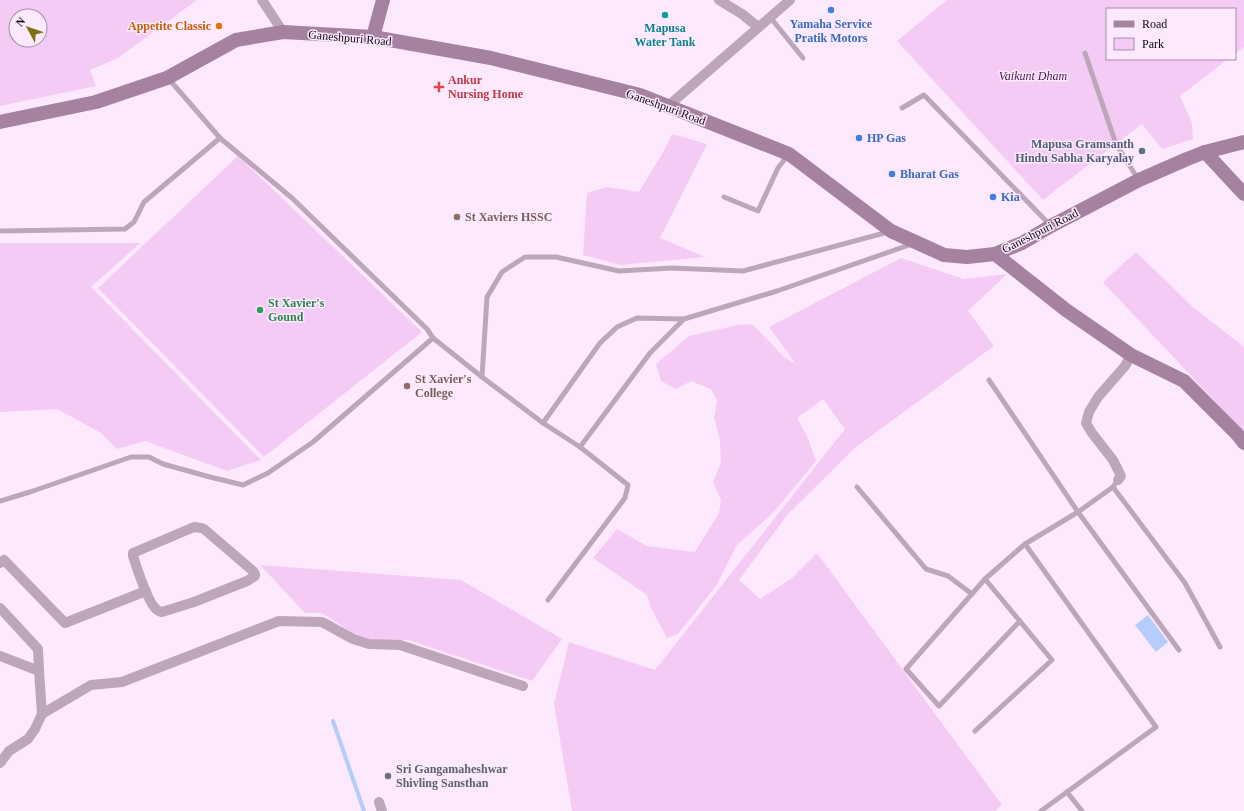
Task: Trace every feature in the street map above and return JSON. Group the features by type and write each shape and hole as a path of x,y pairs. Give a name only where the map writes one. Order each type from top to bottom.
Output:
{"street":[{"path":"262,0 283,32"},
{"path":"373,37 383,0"},
{"path":"719,0 742,14 758,27"},
{"path":"668,106 790,0"},
{"name":"Ganeshpuri Road","path":"0,122 96,102 167,78 236,40 283,32 373,37 491,58 640,95 789,154 891,231 944,255 966,257 994,254 1022,243 1051,226 1139,180 1205,152 1244,142"},
{"path":"1205,152 1244,194"},
{"path":"994,254 1066,310 1131,355 1184,381 1238,434 1244,442"},
{"path":"1116,484 1121,476 1113,460 1086,423 1089,412 1098,397 1125,366 1131,355"},
{"path":"194,527 204,529 253,570 255,574 253,578 246,581 194,602 162,612 154,607 146,591 133,553 194,527"},
{"path":"0,563 4,560 65,623 146,591"},
{"path":"0,608 38,649 42,714 35,729 28,739 5,749 0,763"},
{"path":"42,714 91,685 122,682 279,621 322,622 353,639 369,644 400,645 523,686"},
{"path":"0,656 39,671"}],"lane":[{"path":"770,17 803,58"},
{"path":"1085,53 1116,144 1139,180"},
{"path":"167,78 220,138 292,198 427,329 433,338 543,423 580,447 628,485 625,498 548,600"},
{"path":"902,108 924,95 1051,226"},
{"path":"0,231 125,229 134,222 144,202 220,138"},
{"path":"724,197 758,211 778,168 789,154"},
{"path":"482,377 487,296 502,272 526,258 556,257 619,270 672,268 743,271 891,231"},
{"path":"543,423 600,343 617,327 636,318 684,319 777,291 916,242"},
{"path":"580,447 650,353 684,319"},
{"path":"0,501 132,457 149,457 163,464 210,478 242,485 268,473 313,442 433,338"},
{"path":"989,380 1078,512 1179,650"},
{"path":"1020,621 939,706 906,669 985,579 1025,544 1078,512 1116,484 1184,583 1220,647"},
{"path":"857,487 926,568 948,576 972,594"},
{"path":"1025,544 1156,726 1041,811"},
{"path":"975,731 1052,660 985,579"},
{"path":"1067,792 1082,811"}],"green space":[{"path":"0,0 197,0 118,58 90,70 96,86 0,106"},
{"name":"Vaikunt Dham","path":"947,0 1244,0 1244,47 1236,53 1236,8 1106,8 1106,60 1227,60 1180,96 1192,123 1193,139 1162,149 1142,124 1043,200 897,41"},
{"path":"672,134 707,144 660,238 705,257 621,265 583,255 587,193 607,187 639,192 665,149"},
{"name":"St Xavier's Gound","path":"238,156 422,332 264,457 98,288"},
{"path":"0,243 140,243 91,287 261,460 227,471 145,441 117,449 101,433 57,409 0,412"},
{"path":"1136,252 1193,307 1244,347 1244,433 1103,282"},
{"path":"901,258 964,279 1007,274 968,311 994,346 856,447 788,514 739,580 760,599 792,578 817,553 1002,805 995,811 572,811 554,704 569,642 655,670 845,429 823,399 797,418 807,436 816,461 773,513 737,545 716,586 678,634 667,638 650,606 647,595 593,558 617,529 647,546 695,552 719,513 721,500 713,482 721,463 720,440 714,418 717,400 711,389 691,381 676,389 661,381 656,364 689,336 738,325 752,324 784,357 796,364 769,327"},
{"path":"260,565 461,580 562,639 532,681 408,640 377,641 354,634 322,613 305,613"}],"water":[{"path":"1148,615 1168,642 1156,652 1135,625"}],"waterway":[{"path":"333,721 364,811"}],"place":[{"name":"Yamaha Service Pratik Motors","path":"831,10"},
{"name":"Mapusa Water Tank","path":"665,15"},
{"name":"Appetite Classic","path":"219,26"},
{"name":"Ankur Nursing Home","path":"439,87"},
{"name":"HP Gas","path":"859,138"},
{"name":"Mapusa Gramsanth Hindu Sabha Karyalay","path":"1142,151"},
{"name":"Bharat Gas","path":"892,174"},
{"name":"Kia","path":"993,197"},
{"name":"St Xaviers HSSC","path":"457,217"},
{"name":"St Xavier's Gound","path":"260,310"},
{"name":"St Xavier's College","path":"407,386"},
{"name":"Sri Gangamaheshwar Shivling Sansthan","path":"388,776"}]}
